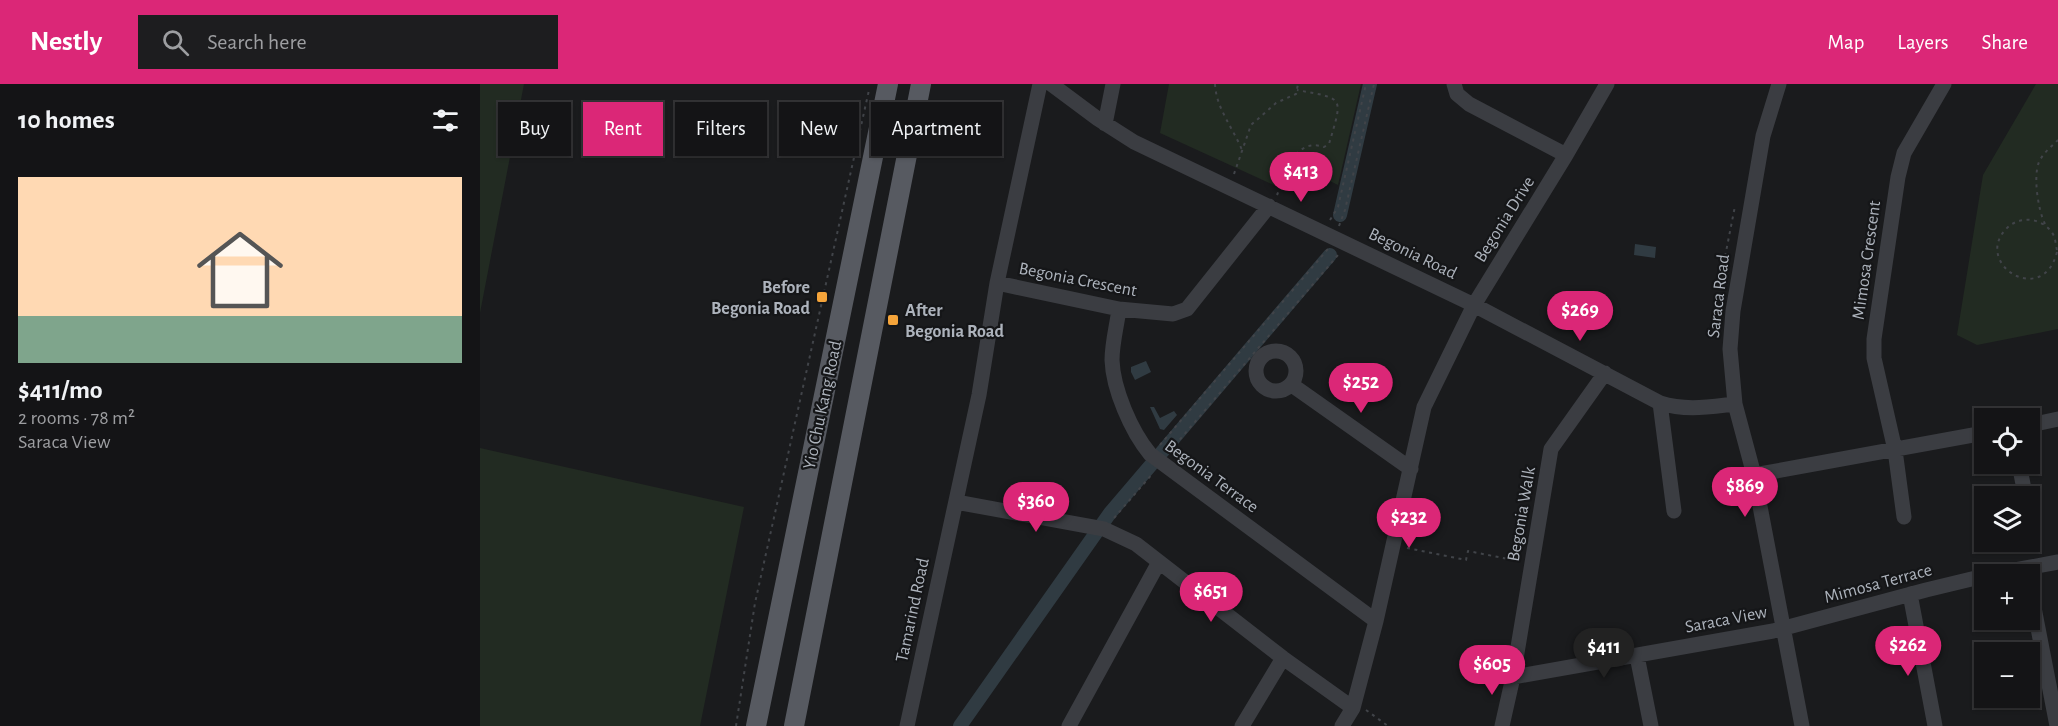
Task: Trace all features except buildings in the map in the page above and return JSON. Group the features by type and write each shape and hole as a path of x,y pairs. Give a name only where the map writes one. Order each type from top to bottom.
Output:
{"main road":[{"name":"Yio Chu Kang Road","path":"756,726 888,84"},
{"name":"Yio Chu Kang Road","path":"794,726 921,84"},
{"path":"762,698 765,715 771,726"}],"street":[{"name":"Begonia Crescent","path":"1040,84 997,283 1119,309 1173,314 1187,309 1273,202"},
{"name":"Begonia Road","path":"1052,84 1105,124 1134,142 1273,202 1340,240 1474,305 1660,403 1677,408 1735,404"},
{"path":"1105,124 1113,84"},
{"path":"1454,84 1457,94 1469,104 1566,155"},
{"name":"Begonia Drive","path":"1356,707 1424,407 1474,305 1607,84"},
{"name":"Saraca Road","path":"1779,84 1763,136 1733,310 1730,349 1735,404 1754,476 1802,726"},
{"name":"Mimosa Crescent","path":"1905,517 1895,450 1874,358 1874,339 1898,177 1904,153 1944,84"},
{"name":"Tamarind Road","path":"907,726 979,394 997,283"},
{"name":"Begonia Terrace","path":"1119,309 1112,358 1114,379 1120,401 1153,464 1376,621"},
{"path":"1275,350 1290,356 1297,370 1292,385 1278,392 1263,387 1254,362 1275,350"},
{"name":"Begonia Walk","path":"1513,677 1551,449 1605,374"},
{"path":"1292,385 1411,469"},
{"path":"1660,403 1674,511"},
{"path":"2040,422 2058,419"},
{"path":"1754,476 1974,435"},
{"path":"956,502 1102,525 1136,544 1283,658 1356,707 1342,726"},
{"path":"1069,726 1160,562"},
{"path":"2040,567 2058,562"},
{"name":"Mimosa Terrace","path":"1783,628 1974,578"},
{"path":"1910,594 1935,726"},
{"name":"Saraca View","path":"1513,677 1783,628"},
{"path":"2038,630 2057,726"},
{"path":"1637,656 1651,726"},
{"path":"1242,726 1283,658"},
{"path":"1503,724 1513,677"}],"path":[{"path":"736,726 755,603 870,84"},
{"path":"1215,84 1221,109 1242,152"},
{"path":"1233,177 1251,125 1276,103 1296,94 1298,84"},
{"path":"1338,207 1366,84"},
{"path":"1174,447 1254,362 1340,240 1374,84"},
{"path":"1273,202 1289,165 1299,150 1315,144 1324,147 1329,144 1338,112 1338,102 1333,97 1297,90"},
{"path":"2047,227 2040,210 2036,170 2043,154 2058,140"},
{"path":"2021,220 2039,222 2053,234 2057,253 2050,269 2042,275 2025,279 2008,272 1999,256 2000,237 2012,224 2021,220"},
{"path":"1165,441 1340,240"},
{"path":"1102,525 1153,464"},
{"path":"1401,547 1466,560 1468,550 1524,563"},
{"path":"1356,707 1388,726"}],"shaded area":[{"path":"480,84 524,84 521,102 498,102 498,156 510,156 480,313"},
{"path":"1169,84 1361,84 1338,185 1309,171 1302,185 1292,180 1287,191 1160,133"},
{"path":"2036,84 2058,84 2058,329 1977,345 1957,335 1983,175"},
{"path":"1635,244 1656,247 1655,258 1634,255"},
{"path":"1146,361 1151,372 1135,380 1131,367"},
{"path":"1150,407 1154,407 1160,418 1174,411 1177,415 1164,430 1160,429"},
{"path":"480,448 744,507 700,726 480,726"}],"waterway":[{"path":"1340,215 1370,84"},
{"path":"960,726 1110,513 1330,255"}],"place":[{"name":"Before Begonia Road","path":"822,297"},
{"name":"After Begonia Road","path":"893,320"}]}
